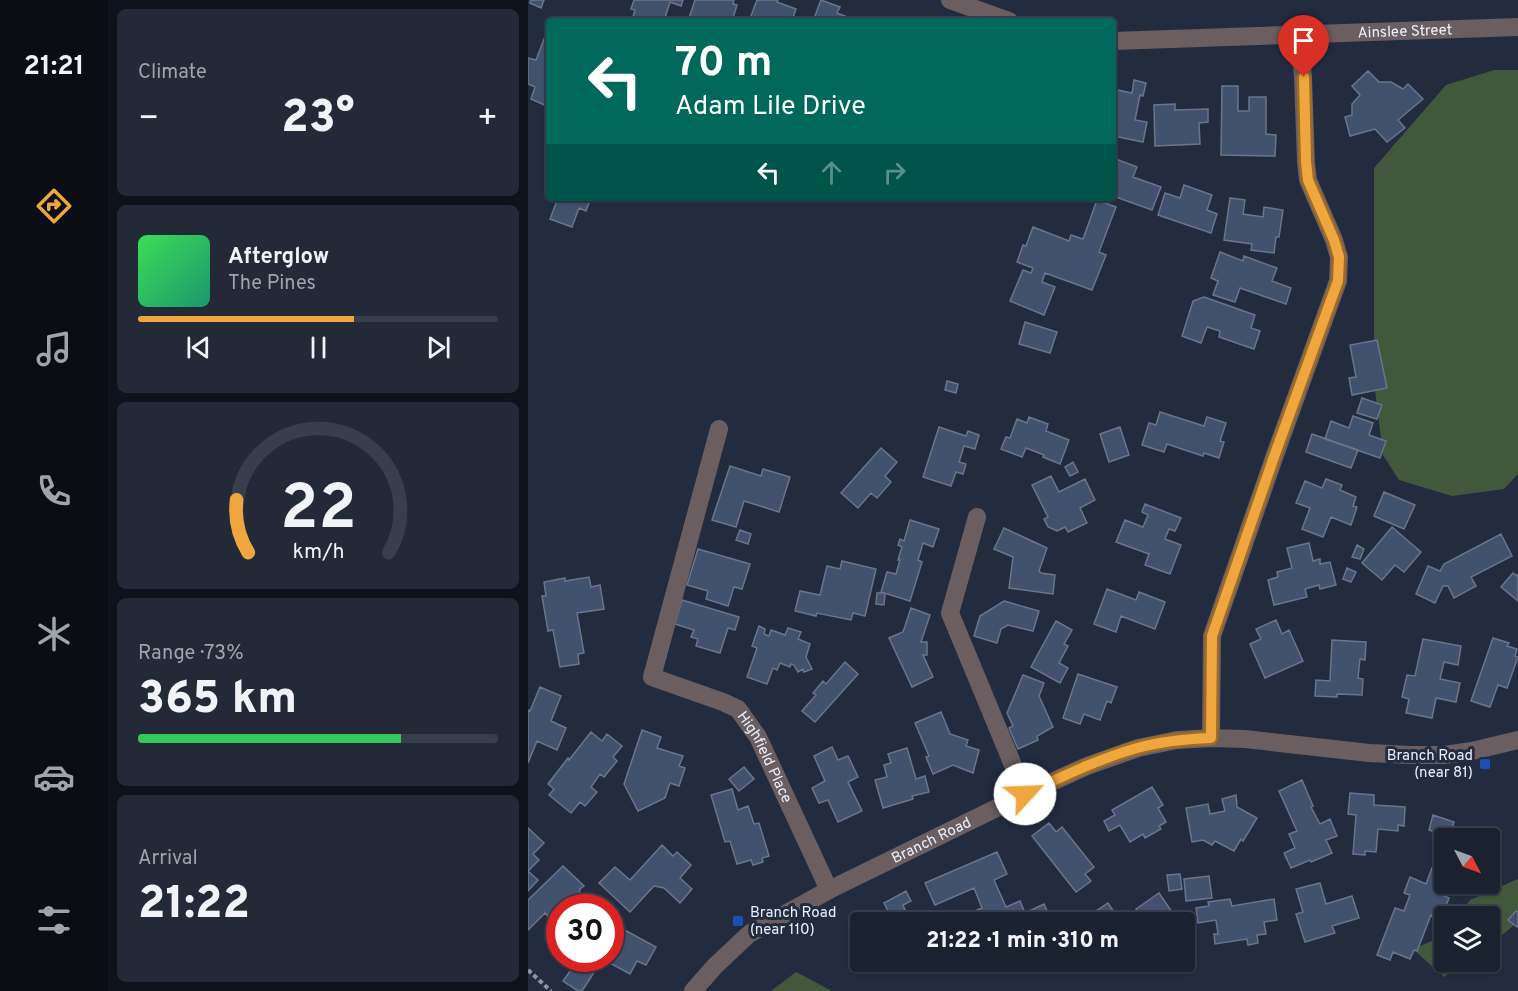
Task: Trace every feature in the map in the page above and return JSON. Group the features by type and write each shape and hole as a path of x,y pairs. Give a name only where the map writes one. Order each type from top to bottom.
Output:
{"street":[{"path":"950,0 1001,18"},
{"name":"Ainslee Street","path":"1116,41 1518,27"},
{"path":"1211,738 1212,636 1338,281 1339,257 1334,240 1308,180 1304,77 1299,34"},
{"name":"Highfield Place","path":"719,429 652,677 738,709 758,737 829,890"},
{"path":"977,517 950,613 1025,794"},
{"name":"Branch Road","path":"693,991 715,966 749,934 829,890 1025,794 1087,766 1138,748 1177,740 1211,738 1245,739 1369,753 1444,755 1518,740"}],"path":[{"path":"528,970 551,991"}],"green space":[{"path":"1494,70 1518,70 1518,474 1504,489 1452,496 1399,480 1383,455 1374,382 1374,168 1446,85"},
{"path":"1518,879 1518,922 1500,937 1500,906 1466,906 1470,900 1484,894 1500,894 1500,887"},
{"path":"1434,940 1434,968 1413,949"},
{"path":"796,972 832,991 771,991"},
{"path":"1438,972 1451,972 1444,977"}],"building":[{"path":"531,0 544,0 541,8 530,3"},
{"path":"634,0 683,0 681,6 670,2 665,18 633,18 635,10 631,9"},
{"path":"695,0 734,0 733,4 737,5 733,18 689,18"},
{"path":"757,0 778,0 777,2 796,9 793,18 750,18"},
{"path":"821,0 840,7 837,13 850,18 814,18"},
{"path":"546,34 546,106 531,99 535,87 528,84 528,58 536,60"},
{"path":"1368,71 1379,82 1391,82 1403,89 1408,84 1423,99 1398,120 1405,128 1387,142 1375,129 1350,136 1345,117 1352,115 1352,104 1360,95 1352,86"},
{"path":"1134,80 1146,83 1143,96 1140,95 1135,120 1147,122 1143,142 1116,137 1116,90 1132,93"},
{"path":"1222,86 1238,86 1238,111 1249,111 1249,97 1266,97 1266,134 1276,135 1275,156 1221,155"},
{"path":"1175,104 1175,110 1208,109 1208,122 1199,123 1200,144 1155,146 1154,105"},
{"path":"1116,159 1137,167 1133,177 1161,187 1152,210 1116,197"},
{"path":"1184,185 1212,195 1207,210 1217,214 1211,233 1158,215 1165,193 1180,198"},
{"path":"1230,198 1245,200 1243,214 1263,217 1264,207 1283,210 1274,253 1251,250 1252,244 1224,240"},
{"path":"557,201 590,201 586,211 579,208 572,227 550,219"},
{"path":"1097,201 1116,207 1099,252 1106,255 1092,290 1045,273 1042,282 1055,287 1044,315 1010,301 1023,270 1031,273 1033,268 1017,262 1033,227 1069,241 1071,235 1083,239"},
{"path":"1220,252 1243,261 1244,256 1277,268 1272,281 1291,288 1286,304 1240,288 1235,302 1213,295 1218,281 1211,278"},
{"path":"1204,297 1255,315 1251,328 1260,331 1254,349 1219,337 1220,331 1207,327 1201,343 1182,336 1193,301"},
{"path":"1025,322 1057,332 1050,353 1019,344"},
{"path":"1377,340 1387,388 1352,395 1349,378 1356,377 1350,345"},
{"path":"947,381 958,384 956,393 945,390"},
{"path":"1362,398 1382,405 1377,419 1357,413"},
{"path":"1160,412 1204,426 1207,417 1226,423 1220,441 1224,442 1219,458 1204,453 1203,456 1167,444 1164,452 1142,445 1149,423 1156,425"},
{"path":"1353,416 1373,423 1369,435 1386,441 1380,458 1325,439 1331,421 1349,428"},
{"path":"1029,417 1048,424 1046,431 1069,440 1060,464 1026,448 1022,457 1001,449 1006,437 1010,438 1017,419 1027,423"},
{"path":"939,427 966,436 968,431 979,435 975,449 964,446 959,462 966,464 963,474 956,472 951,486 923,477"},
{"path":"1120,427 1129,455 1109,462 1100,434"},
{"path":"1312,434 1358,450 1351,468 1306,452"},
{"path":"881,448 897,462 885,476 891,482 877,498 871,493 858,508 841,493"},
{"path":"1073,462 1078,472 1070,476 1065,467"},
{"path":"730,466 761,476 763,469 790,477 779,512 744,501 736,527 712,520"},
{"path":"1051,476 1059,492 1085,479 1095,500 1080,508 1087,523 1068,532 1065,527 1057,531 1048,527 1044,519 1048,517 1032,485"},
{"path":"1326,479 1342,485 1340,490 1356,497 1353,506 1357,507 1351,525 1331,517 1323,537 1302,529 1310,508 1296,503 1305,481 1322,488"},
{"path":"1384,492 1415,505 1404,529 1374,516"},
{"path":"1145,504 1181,518 1175,531 1169,529 1165,539 1181,545 1170,574 1145,565 1149,554 1116,542 1125,520 1143,527 1148,515 1142,512"},
{"path":"910,520 939,529 933,547 923,543 918,560 922,562 910,601 881,592 887,572 896,574 902,547 898,545 900,539 904,541"},
{"path":"1392,527 1421,552 1404,572 1395,565 1382,580 1362,563"},
{"path":"1004,528 1047,548 1039,571 1055,575 1053,594 1009,588 1013,557 994,549"},
{"path":"740,530 751,534 748,544 736,540"},
{"path":"1501,534 1512,556 1471,577 1476,586 1454,598 1448,586 1443,586 1435,603 1416,594 1428,566 1440,571 1444,564"},
{"path":"1309,543 1313,561 1320,559 1320,564 1330,562 1336,585 1320,589 1319,585 1305,589 1307,597 1274,605 1268,580 1278,577 1277,572 1292,568 1287,548"},
{"path":"1357,545 1364,549 1360,559 1352,557"},
{"path":"698,549 750,564 742,589 734,587 728,606 706,599 708,591 687,585"},
{"path":"842,561 876,569 865,616 853,613 851,620 795,611 800,591 820,595 827,566 840,569"},
{"path":"1347,568 1356,572 1351,582 1343,579"},
{"path":"1513,573 1517,576 1518,574 1518,601 1501,587"},
{"path":"589,577 591,587 600,585 604,609 577,613 584,653 578,654 579,664 560,667 553,630 548,631 542,596 546,596 544,582"},
{"path":"1107,589 1136,600 1139,592 1165,602 1155,629 1121,616 1116,632 1094,624"},
{"path":"877,593 885,593 884,605 876,604"},
{"path":"682,600 739,617 735,630 728,628 720,653 696,646 698,639 691,637 694,630 675,624"},
{"path":"1004,601 1039,611 1033,631 1008,625 1001,629 997,643 974,636 980,616"},
{"path":"911,608 930,615 921,642 927,642 927,655 923,655 933,677 912,687 889,638 903,632"},
{"path":"1276,620 1282,634 1289,630 1303,661 1265,678 1250,644 1261,639 1256,629"},
{"path":"1056,621 1072,630 1064,644 1068,646 1059,663 1068,668 1060,683 1031,667"},
{"path":"759,626 765,629 764,634 769,636 771,630 785,635 788,628 801,632 798,639 810,644 806,657 812,669 804,672 803,669 798,672 794,665 791,664 790,667 780,663 777,670 773,668 767,684 747,677 757,648 752,646"},
{"path":"1493,638 1509,643 1507,646 1517,649 1515,656 1518,657 1507,688 1498,685 1490,707 1471,701"},
{"path":"1423,639 1461,646 1458,665 1444,662 1440,679 1460,683 1456,702 1436,698 1432,718 1406,713 1409,699 1402,697 1407,675 1415,676"},
{"path":"1332,640 1366,642 1365,660 1360,659 1358,678 1363,679 1362,695 1315,696 1316,680 1330,681"},
{"path":"845,662 858,674 815,722 802,711 816,695 813,693 823,681 826,684"},
{"path":"1078,674 1117,687 1111,703 1107,701 1100,720 1084,714 1080,724 1063,718"},
{"path":"1023,675 1044,683 1039,696 1053,727 1037,736 1038,740 1018,749 1009,728 1013,726 1007,713"},
{"path":"540,687 561,696 551,721 566,728 557,750 537,741 528,763 528,710 530,711"},
{"path":"941,712 950,734 968,740 966,746 979,750 973,773 953,765 933,774 926,757 929,756 915,723"},
{"path":"642,730 661,737 657,748 683,756 679,766 685,768 679,786 670,783 665,798 638,811 624,784"},
{"path":"591,732 602,741 607,734 622,746 613,757 617,761 604,777 600,774 591,787 597,792 585,806 580,802 571,813 549,795 554,789 548,784"},
{"path":"832,747 838,760 848,756 858,777 848,782 862,811 838,822 828,800 819,803 812,788 825,781 814,756"},
{"path":"907,748 916,779 925,776 929,792 912,796 913,799 883,808 875,780 887,777 884,765 891,763 888,754"},
{"path":"744,767 754,779 739,791 729,779"},
{"path":"1302,780 1313,806 1311,807 1320,824 1330,819 1337,836 1326,840 1332,853 1291,868 1284,853 1295,848 1289,834 1297,831 1279,791"},
{"path":"1152,787 1163,805 1158,808 1166,822 1159,826 1161,829 1145,838 1143,834 1130,842 1120,825 1109,831 1104,821 1115,815 1112,810"},
{"path":"732,789 738,810 748,806 754,824 759,823 769,856 762,858 763,862 753,865 751,860 737,864 730,841 725,842 711,795"},
{"path":"1350,793 1374,795 1374,805 1405,807 1404,826 1398,825 1398,831 1378,829 1376,852 1365,851 1365,855 1353,854 1356,815 1348,814"},
{"path":"1236,795 1237,807 1257,818 1234,851 1215,841 1212,845 1203,840 1192,842 1186,808 1208,804 1210,814 1225,811 1222,799"},
{"path":"1433,815 1454,822 1452,828 1434,828 1434,832 1429,830"},
{"path":"1049,823 1056,832 1062,827 1094,867 1085,874 1091,881 1076,892 1032,836"},
{"path":"528,828 544,843 533,854 539,860 528,871"},
{"path":"662,845 673,856 677,852 691,865 680,878 692,889 680,903 664,888 654,886 630,912 624,906 624,894 611,894 599,883 615,867 630,880"},
{"path":"997,852 1007,874 994,880 1006,907 1020,901 1025,912 972,912 982,908 974,888 935,905 925,883"},
{"path":"563,866 584,886 580,889 579,894 546,894 546,914 528,930 528,900"},
{"path":"1432,868 1434,869 1434,894 1449,898 1446,906 1434,906 1434,916 1431,915 1417,951 1414,950 1410,959 1393,952 1390,960 1377,955 1395,908 1404,911 1410,895 1404,893 1410,877 1426,884"},
{"path":"528,871 538,880 528,891"},
{"path":"1180,874 1182,889 1169,891 1167,875"},
{"path":"1209,876 1212,898 1186,901 1184,879"},
{"path":"1320,883 1326,904 1352,896 1359,918 1332,926 1335,933 1305,942 1296,914 1303,912 1296,889"},
{"path":"906,891 911,901 903,905 906,912 889,912 884,903"},
{"path":"1159,893 1172,912 1134,912"},
{"path":"1230,899 1232,906 1274,899 1277,920 1264,922 1266,934 1257,935 1258,943 1248,945 1247,939 1215,944 1214,934 1218,934 1216,920 1198,923 1196,908 1209,906 1208,902"},
{"path":"1108,903 1114,912 1094,912"},
{"path":"1044,904 1048,912 1027,912"},
{"path":"1516,911 1518,912 1517,927 1508,920"},
{"path":"624,930 656,947 646,965 637,961 630,974 624,971"},
{"path":"569,972 594,972 582,991 578,991 563,981"}],"place":[{"name":"Branch Road (near 81)","path":"1485,764"},
{"name":"Branch Road (near 110)","path":"738,921"}],"route":[{"path":"1025,794 1087,766 1138,748 1177,740 1211,738 1212,636 1338,281 1339,257 1334,240 1308,180 1304,77"}]}
